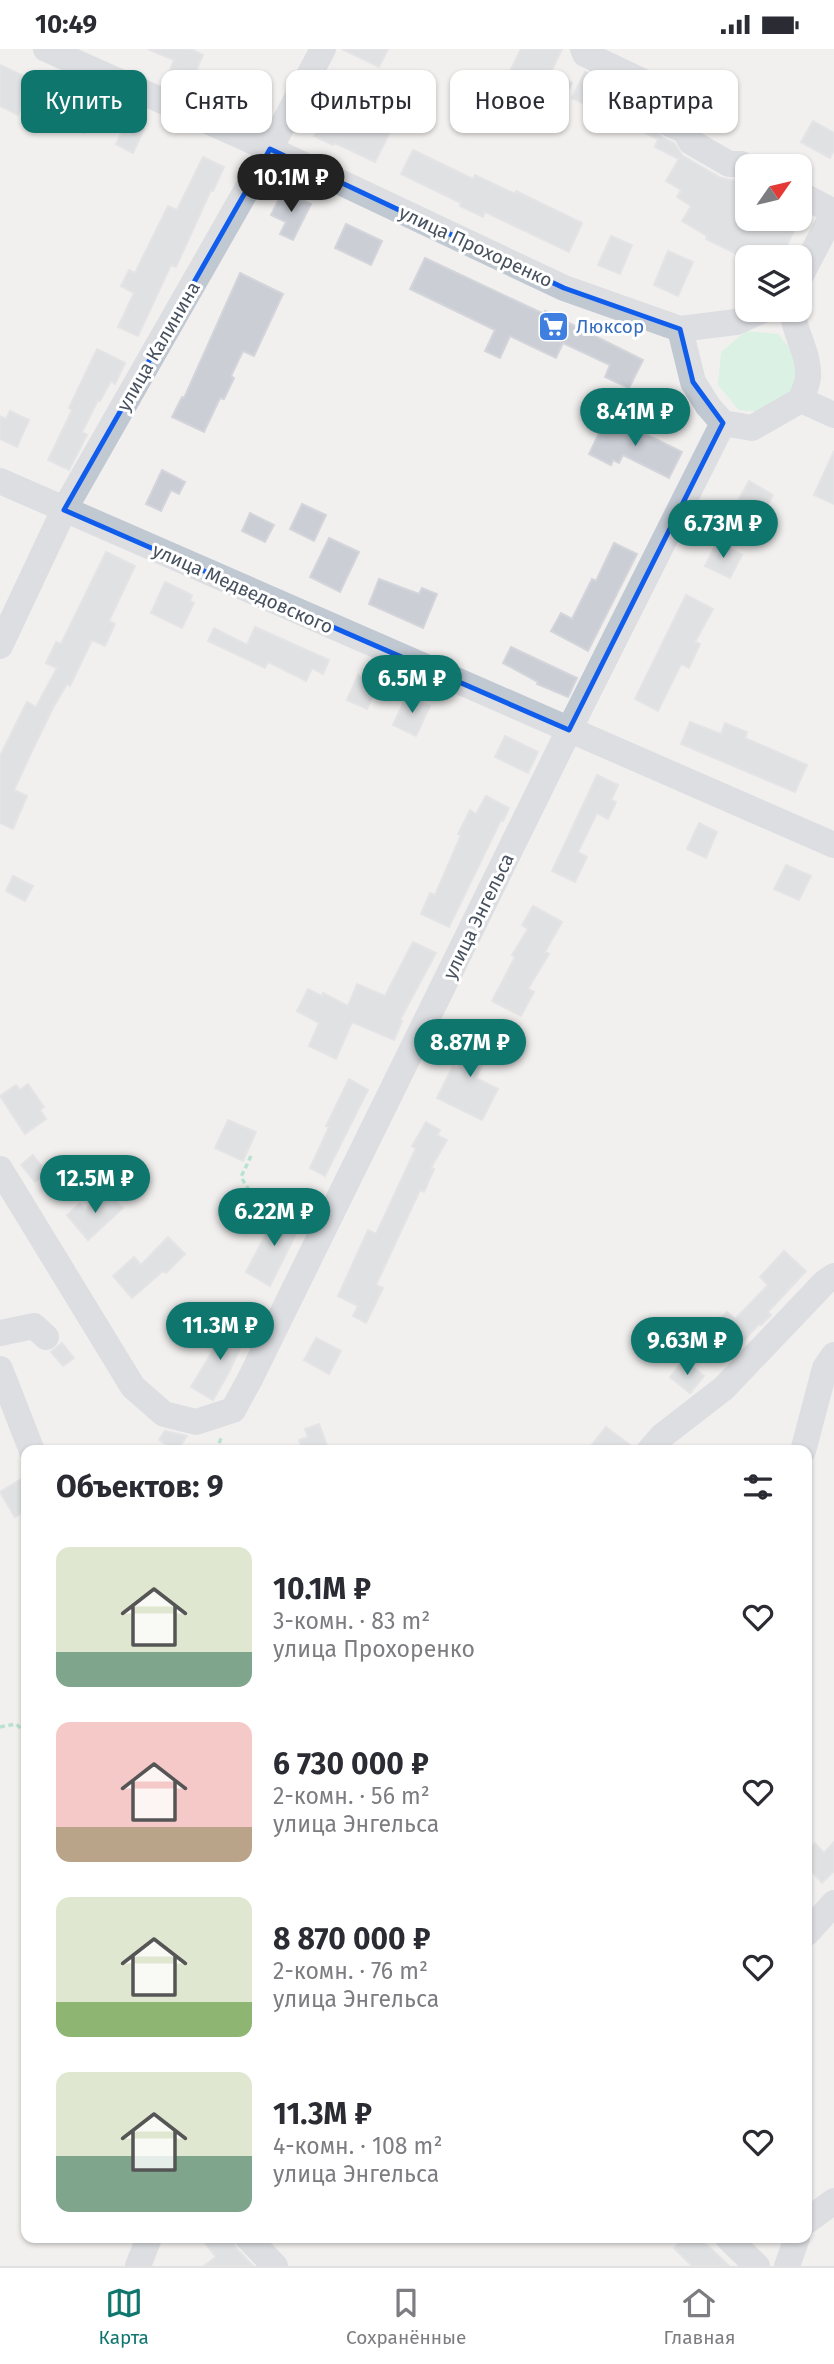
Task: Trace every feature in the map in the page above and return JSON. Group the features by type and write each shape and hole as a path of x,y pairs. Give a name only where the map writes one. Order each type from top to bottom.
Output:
{"street":[{"name":"улица Прохоренко","path":"46,49 270,149 564,288 680,329 736,322"},
{"name":"улица Калинина","path":"0,646 64,510 270,149 323,49"},
{"path":"583,49 585,54 673,96 675,102 667,119 670,124 685,131 691,142 729,164 735,164"},
{"path":"812,200 834,212 812,254"},
{"path":"680,329 693,381 708,407 723,423 752,428 801,400 808,379 806,356 793,322"},
{"path":"801,400 834,415"},
{"name":"улица Энгельса","path":"0,1169 133,1387 164,1414 196,1422 233,1409 723,423"},
{"name":"улица Медведовского","path":"0,481 834,845"},
{"path":"654,1445 724,1388 825,1282 834,1276"},
{"path":"0,1333 34,1326 46,1337"},
{"path":"805,1445 825,1368 834,1355"},
{"path":"0,1369 30,1445"},
{"path":"812,1927 834,1903"},
{"path":"812,2217 834,2201"},
{"path":"138,2266 147,2243"},
{"path":"253,2243 275,2266"},
{"path":"733,2243 757,2266"},
{"path":"787,2266 795,2243"}],"path":[{"path":"251,1156 242,1177 249,1190 305,1216"},
{"path":"0,1727 16,1724 21,1728"}],"highlighted area":[{"path":"270,149 564,288 680,329 693,382 723,423 569,730 64,510"}],"green space":[{"path":"746,331 778,334 799,359 796,392 771,413 739,410 718,385 721,352"}],"building":[{"path":"148,49 191,49 203,55 196,70 170,70 174,60"},
{"path":"342,49 388,49 379,67"},
{"path":"521,49 562,49 552,70 510,70"},
{"path":"0,65 21,75 21,108 18,115 0,106"},
{"path":"583,76 583,103 572,98"},
{"path":"813,121 834,133 834,150 830,158 801,142"},
{"path":"121,133 142,133 133,153 116,144"},
{"path":"316,133 389,134 375,162 314,136"},
{"path":"645,133 659,133 674,143 683,156 721,178 735,181 735,231 794,231 787,245 735,245 735,253 706,239 707,236 682,221 691,206 677,197 681,190 666,181 679,159 655,147 658,139"},
{"path":"413,150 473,179 475,175 515,194 516,191 582,223 569,252 485,212 483,217 460,206 461,203 401,174"},
{"path":"203,157 224,167 176,267 171,265 138,336 118,327 134,293 121,286 129,270 135,273 168,206 177,210"},
{"path":"283,191 311,204 293,240 280,234 286,222 271,215"},
{"path":"346,224 382,241 371,265 335,248"},
{"path":"611,236 632,245 620,274 598,265"},
{"path":"668,251 693,262 678,296 654,285"},
{"path":"425,258 544,314 545,311 643,360 629,388 605,377 610,365 563,343 556,358 510,336 500,358 485,351 495,330 410,289"},
{"path":"240,273 283,294 254,356 243,351 224,399 220,398 204,432 172,417 182,397 184,398"},
{"path":"97,349 125,363 115,384 111,381 100,401 98,400 82,432 87,435 69,470 48,460"},
{"path":"10,411 29,420 17,447 0,439 0,416 6,419"},
{"path":"613,418 682,452 669,478 623,455 619,463 613,460 611,465 589,454 601,429 607,431"},
{"path":"834,451 834,504 814,495"},
{"path":"162,470 185,482 179,494 171,490 161,511 146,504"},
{"path":"749,481 773,495 755,526 732,512"},
{"path":"302,504 326,515 314,541 290,529"},
{"path":"250,513 274,525 265,542 242,531"},
{"path":"329,538 359,552 340,592 310,577"},
{"path":"717,542 742,555 730,578 705,566"},
{"path":"614,543 637,554 588,651 551,631 561,613 572,619 592,579 596,581"},
{"path":"106,552 135,566 109,621 115,624 105,646 92,640 70,686 67,684 54,706 32,751 14,790 27,796 13,829 0,823 0,756 27,702 36,707 57,668 46,663 56,642 61,644"},
{"path":"379,579 419,594 422,588 437,594 423,628 369,604"},
{"path":"165,582 192,595 190,601 194,603 182,628 151,613"},
{"path":"686,595 713,609 695,642 700,644 689,668 681,664 658,711 635,699"},
{"path":"255,627 329,660 323,674 312,668 306,681 268,662 265,668 208,641 214,628 247,645"},
{"path":"511,647 577,678 568,697 537,684 538,682 503,663"},
{"path":"358,675 378,685 367,709 347,700"},
{"path":"407,695 430,706 416,736 393,725"},
{"path":"690,722 721,734 725,723 747,732 745,738 807,765 795,792 681,744"},
{"path":"505,736 538,752 528,773 495,757"},
{"path":"597,775 618,785 611,800 616,802 608,819 597,813 578,852 587,857 575,882 552,871"},
{"path":"486,796 509,808 449,927 421,914 430,893 435,895 470,810 476,814"},
{"path":"699,823 717,832 706,858 687,849"},
{"path":"786,865 811,876 799,900 774,889"},
{"path":"13,876 33,886 25,901 6,891"},
{"path":"533,906 562,922 545,952 549,954 528,989 534,992 521,1016 492,1001 515,957 512,955 528,929 522,925"},
{"path":"413,942 436,953 400,1020 402,1021 394,1040 352,1022 336,1059 309,1046 319,1023 297,1011 308,989 322,996 323,993 348,1006 357,984 385,996"},
{"path":"476,1029 495,1038 476,1078 498,1089 482,1120 437,1098 453,1066 457,1068"},
{"path":"349,1079 368,1090 325,1176 310,1168 329,1127 326,1126"},
{"path":"28,1084 44,1107 40,1110 46,1119 25,1134 0,1096 16,1085 20,1090"},
{"path":"228,1120 256,1132 243,1161 215,1148"},
{"path":"426,1122 440,1130 437,1135 447,1140 431,1168 434,1169 424,1192 420,1190 376,1285 383,1288 366,1323 353,1316 358,1306 338,1296 368,1230 376,1234 416,1148 412,1146"},
{"path":"33,1155 47,1173 35,1182 21,1165"},
{"path":"69,1161 78,1171 64,1183 55,1173"},
{"path":"105,1190 123,1208 88,1240 67,1215 80,1203 85,1210"},
{"path":"278,1211 302,1222 270,1286 246,1272"},
{"path":"168,1237 185,1254 166,1273 163,1271 132,1298 113,1276 134,1257 141,1265"},
{"path":"784,1251 806,1271 768,1312 771,1315 731,1354 708,1332 727,1312 735,1319 768,1285 760,1277"},
{"path":"230,1322 248,1331 213,1400 191,1387"},
{"path":"316,1338 341,1351 329,1374 304,1360"},
{"path":"62,1343 74,1358 63,1366 51,1352"},
{"path":"684,1360 704,1376 690,1393 670,1377"},
{"path":"319,1424 327,1445 301,1445 299,1440 308,1437 305,1429"},
{"path":"606,1427 630,1445 592,1445"},
{"path":"165,1431 187,1436 181,1445 167,1445 159,1440"},
{"path":"21,1479 21,1513 15,1517 0,1492"},
{"path":"834,1842 834,1871 822,1883 812,1872 812,1846 815,1843 824,1853"},
{"path":"205,2243 234,2243 253,2266 204,2266 216,2257"},
{"path":"679,2243 705,2243 729,2266 692,2266 674,2248"}],"place":[{"name":"Люксор","path":"553,326"}]}
